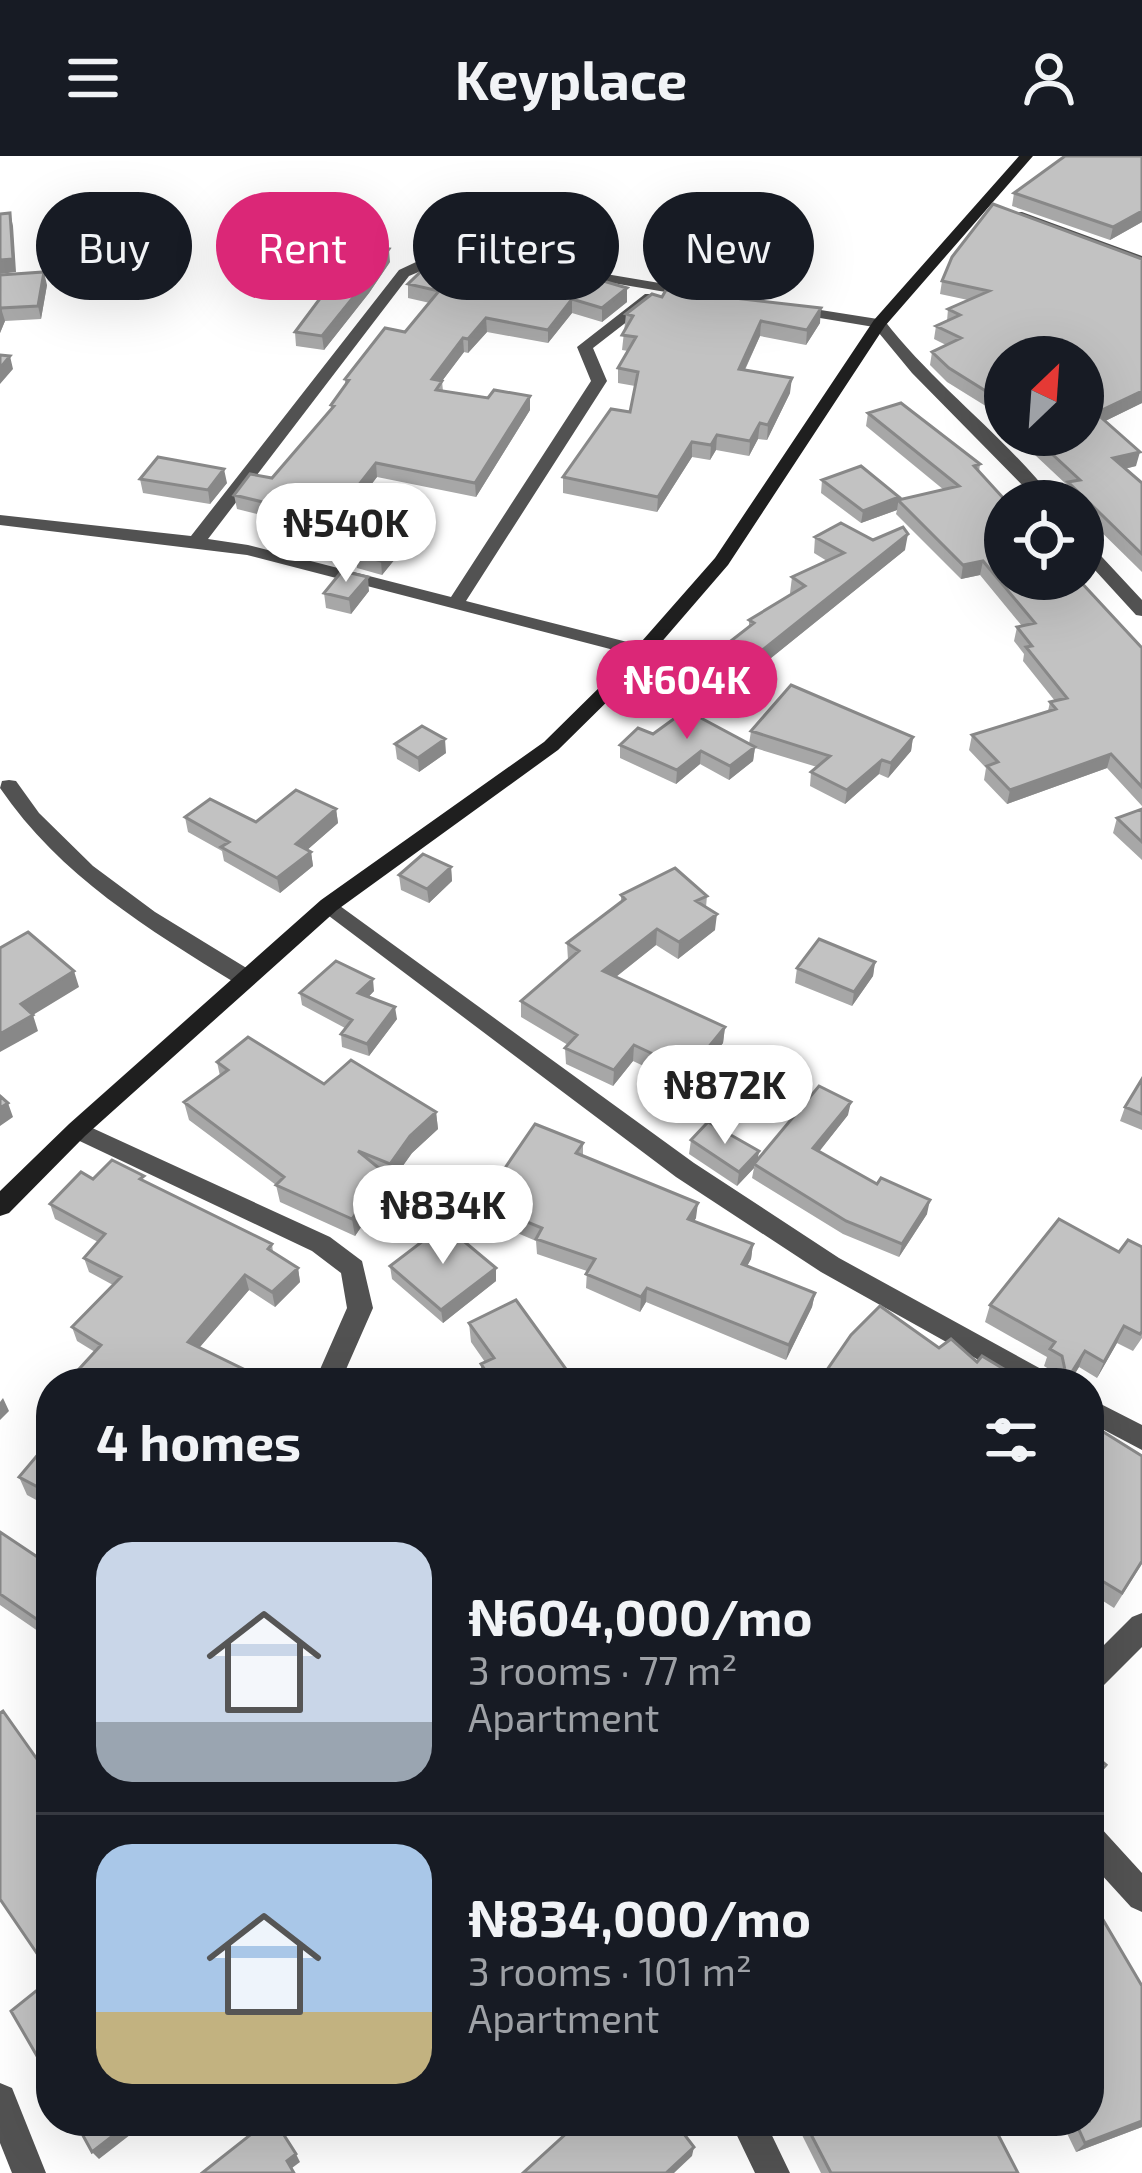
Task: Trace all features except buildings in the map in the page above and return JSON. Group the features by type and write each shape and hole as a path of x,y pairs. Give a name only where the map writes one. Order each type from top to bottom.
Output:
{"main road":[{"path":"0,1206 77,1130 329,905 551,746 644,652 722,561 879,323 1026,156"}],"street":[{"path":"986,206 1142,261"},
{"path":"196,542 413,267"},
{"path":"456,603 599,381 585,347 646,300"},
{"path":"736,300 748,302"},
{"path":"770,306 879,323 898,352 1010,455 1030,480"},
{"path":"0,520 248,550 644,652"},
{"path":"1104,570 1142,611"},
{"path":"9,786 32,822 74,863 146,918 245,978"},
{"path":"329,905 685,1170 830,1264 1016,1368"},
{"path":"77,1130 321,1244 353,1268 360,1307 334,1368"},
{"path":"1104,1416 1142,1438"},
{"path":"1104,1665 1142,1627"},
{"path":"1104,1854 1142,1896"},
{"path":"0,2099 28,2173"},
{"path":"754,2136 773,2173"}]}
